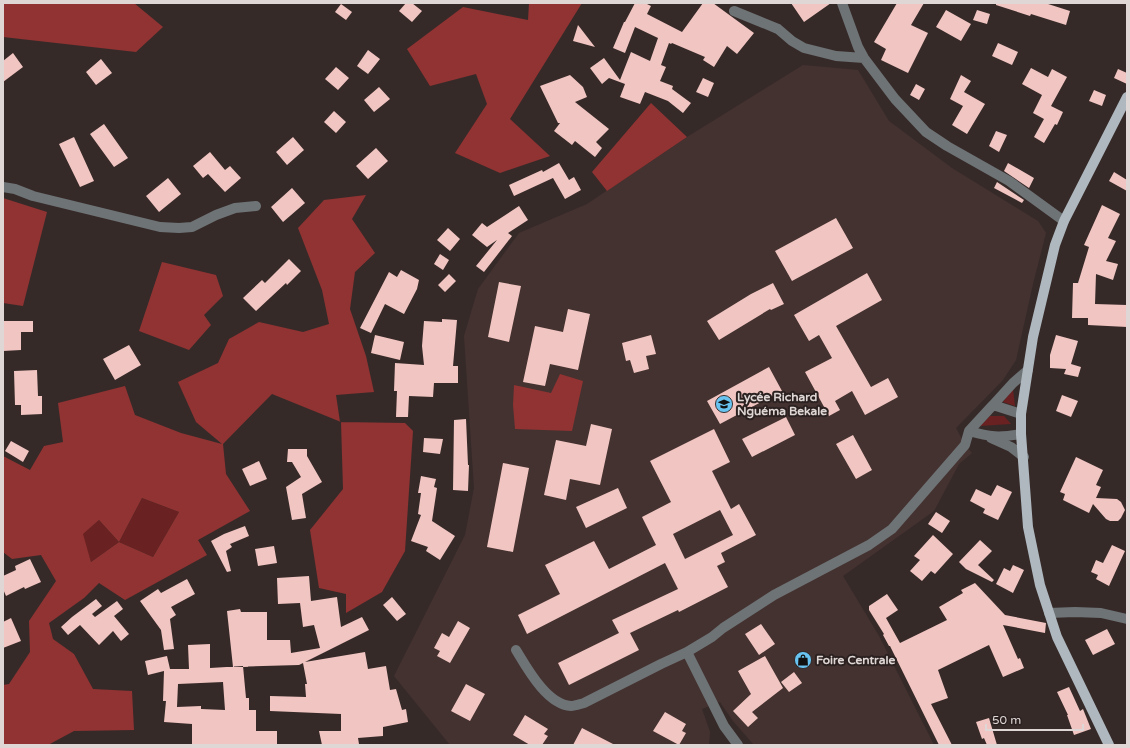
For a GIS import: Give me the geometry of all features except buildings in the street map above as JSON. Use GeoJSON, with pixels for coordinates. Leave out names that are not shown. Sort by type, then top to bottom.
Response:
{"type":"FeatureCollection","features":[{"type":"Feature","properties":{"kind":"main road"},"geometry":{"type":"LineString","coordinates":[[1109,745],[1060,644],[1040,585],[1028,527],[1024,457],[1021,434],[1022,414],[1033,337],[1055,245],[1064,221],[1127,98]]}},
{"type":"Feature","properties":{"kind":"street"},"geometry":{"type":"LineString","coordinates":[[842,3],[855,40],[864,58],[895,99],[926,132],[947,146],[1009,181],[1064,221]]}},
{"type":"Feature","properties":{"kind":"street"},"geometry":{"type":"LineString","coordinates":[[734,11],[778,29],[792,41],[804,48],[836,56],[864,58]]}},
{"type":"Feature","properties":{"kind":"street"},"geometry":{"type":"LineString","coordinates":[[3,187],[160,227],[192,227],[216,215],[235,208],[256,206]]}},
{"type":"Feature","properties":{"kind":"street"},"geometry":{"type":"LineString","coordinates":[[516,650],[538,686],[559,702],[571,706],[584,703],[687,652],[774,595],[870,544],[892,529],[965,445],[969,430],[1013,383],[1028,370]]}},
{"type":"Feature","properties":{"kind":"street"},"geometry":{"type":"LineString","coordinates":[[994,405],[1022,414]]}},
{"type":"Feature","properties":{"kind":"street"},"geometry":{"type":"LineString","coordinates":[[969,430],[990,437],[1011,447],[1024,457]]}},
{"type":"Feature","properties":{"kind":"street"},"geometry":{"type":"LineString","coordinates":[[990,437],[1021,434]]}},
{"type":"Feature","properties":{"kind":"street"},"geometry":{"type":"LineString","coordinates":[[1049,613],[1101,613],[1127,619]]}},
{"type":"Feature","properties":{"kind":"street"},"geometry":{"type":"LineString","coordinates":[[687,652],[727,732],[738,745]]}},
{"type":"Feature","properties":{"kind":"street"},"geometry":{"type":"LineString","coordinates":[[727,732],[727,745]]}},
{"type":"Feature","properties":{"kind":"shaded area"},"geometry":{"type":"Polygon","coordinates":[[[3,3],[134,3],[163,27],[136,52],[3,37],[3,3]]]}},
{"type":"Feature","properties":{"kind":"shaded area"},"geometry":{"type":"Polygon","coordinates":[[[529,3],[582,3],[510,119],[550,156],[500,173],[455,153],[487,104],[476,74],[430,86],[407,49],[463,7],[528,20],[529,3]]]}},
{"type":"Feature","properties":{"kind":"shaded area","name":"Lycée Richard Nguéma Bekale"},"geometry":{"type":"Polygon","coordinates":[[[803,65],[858,70],[889,121],[952,168],[1038,221],[1046,233],[1016,360],[1003,380],[956,428],[965,445],[972,453],[959,464],[934,511],[843,576],[879,636],[934,745],[754,745],[733,721],[720,702],[702,709],[710,732],[709,745],[450,745],[394,676],[465,535],[474,488],[464,336],[478,289],[519,233],[587,204],[687,137],[803,65]]]}},
{"type":"Feature","properties":{"kind":"shaded area"},"geometry":{"type":"Polygon","coordinates":[[[651,103],[687,137],[607,191],[592,172],[651,103]]]}},
{"type":"Feature","properties":{"kind":"shaded area"},"geometry":{"type":"Polygon","coordinates":[[[366,195],[352,219],[375,253],[355,272],[350,309],[366,356],[374,392],[336,395],[340,422],[272,394],[223,444],[226,474],[250,511],[198,540],[207,555],[125,600],[99,583],[84,598],[49,623],[53,639],[74,654],[93,689],[132,691],[134,730],[74,731],[48,745],[3,745],[3,685],[9,684],[30,652],[29,621],[56,581],[41,555],[12,559],[3,552],[3,456],[30,470],[44,446],[63,442],[58,403],[125,386],[135,415],[181,433],[222,444],[196,422],[178,382],[218,363],[229,339],[259,322],[303,332],[329,324],[322,290],[298,228],[324,200],[366,195]],[[142,498],[119,542],[153,557],[179,512],[142,498]],[[99,520],[83,534],[91,562],[119,542],[99,520]]]}},
{"type":"Feature","properties":{"kind":"shaded area"},"geometry":{"type":"Polygon","coordinates":[[[3,198],[47,212],[23,306],[3,303],[3,198]]]}},
{"type":"Feature","properties":{"kind":"shaded area"},"geometry":{"type":"Polygon","coordinates":[[[162,262],[216,275],[223,296],[204,315],[211,325],[189,350],[139,331],[162,262]]]}},
{"type":"Feature","properties":{"kind":"shaded area"},"geometry":{"type":"Polygon","coordinates":[[[560,374],[583,381],[572,431],[515,429],[513,405],[514,385],[551,393],[560,374]]]}},
{"type":"Feature","properties":{"kind":"shaded area"},"geometry":{"type":"Polygon","coordinates":[[[1013,389],[1015,406],[1003,402],[1013,389]]]}},
{"type":"Feature","properties":{"kind":"shaded area"},"geometry":{"type":"Polygon","coordinates":[[[990,416],[1004,416],[1011,424],[980,426],[990,416]]]}},
{"type":"Feature","properties":{"kind":"shaded area"},"geometry":{"type":"Polygon","coordinates":[[[341,422],[405,423],[413,431],[405,551],[382,592],[346,613],[346,594],[319,588],[310,530],[343,489],[341,422]]]}},
{"type":"Feature","properties":{"kind":"shaded area"},"geometry":{"type":"Polygon","coordinates":[[[142,498],[179,512],[153,557],[119,542],[142,498]]]}},
{"type":"Feature","properties":{"kind":"shaded area"},"geometry":{"type":"Polygon","coordinates":[[[99,520],[119,542],[91,562],[82,534],[99,520]]]}},
{"type":"Feature","properties":{"kind":"place","name":"Lycée Richard Nguéma Bekale"},"geometry":{"type":"Point","coordinates":[724,404]}},
{"type":"Feature","properties":{"kind":"place","name":"Foire Centrale"},"geometry":{"type":"Point","coordinates":[803,660]}}]}
